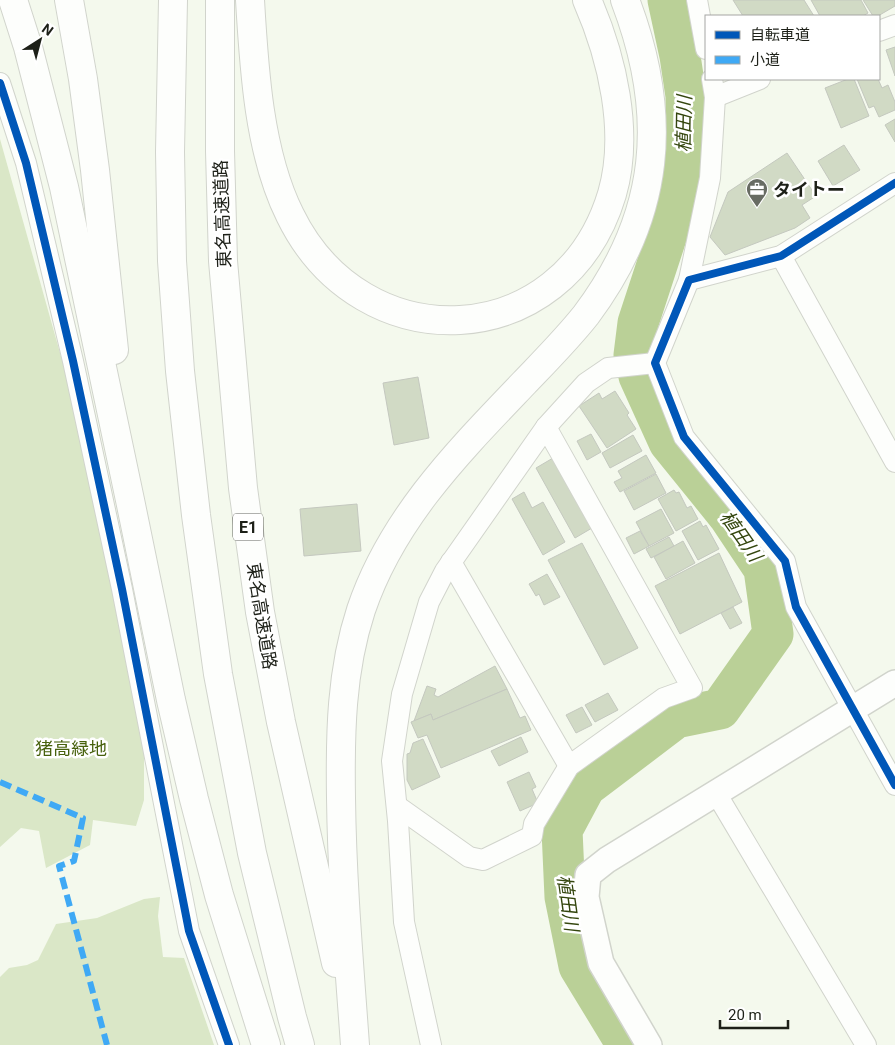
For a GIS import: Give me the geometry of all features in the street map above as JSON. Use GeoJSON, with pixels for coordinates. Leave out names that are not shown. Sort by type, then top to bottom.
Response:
{"type":"FeatureCollection","features":[{"type":"Feature","properties":{"kind":"highway"},"geometry":{"type":"LineString","coordinates":[[13,0],[28,47],[64,188],[171,700],[194,798],[219,895],[266,1045]]}},
{"type":"Feature","properties":{"kind":"highway"},"geometry":{"type":"LineString","coordinates":[[69,0],[80,60],[95,170],[130,500]]}},
{"type":"Feature","properties":{"kind":"highway"},"geometry":{"type":"LineString","coordinates":[[173,0],[170,152],[172,261],[180,371],[196,516],[218,674],[250,844],[300,1045]]}},
{"type":"Feature","properties":{"kind":"highway","name":"東名高速道路"},"geometry":{"type":"LineString","coordinates":[[220,0],[220,152],[223,261],[242,488],[260,612],[280,722],[355,1045]]}},
{"type":"Feature","properties":{"kind":"highway"},"geometry":{"type":"LineString","coordinates":[[250,0],[254,58],[268,150],[290,215],[305,241],[324,266],[348,286],[375,303],[406,316],[464,321],[490,317],[519,306],[544,290],[569,270],[587,246],[602,220],[612,193],[618,160],[618,126],[609,61],[598,25],[587,0]]}},
{"type":"Feature","properties":{"kind":"highway"},"geometry":{"type":"LineString","coordinates":[[355,1045],[348,943],[340,733],[344,688],[351,647],[362,609],[376,573],[391,542],[414,507],[439,474],[557,349],[586,314],[610,279],[627,247],[640,215],[649,182],[653,146],[652,110],[647,74],[625,0]]}},
{"type":"Feature","properties":{"kind":"street"},"geometry":{"type":"LineString","coordinates":[[697,0],[705,44]]}},
{"type":"Feature","properties":{"kind":"street"},"geometry":{"type":"LineString","coordinates":[[880,31],[895,25]]}},
{"type":"Feature","properties":{"kind":"street"},"geometry":{"type":"LineString","coordinates":[[755,80],[713,88],[710,178],[689,280],[651,364],[684,437],[785,561],[796,607],[895,785]]}},
{"type":"Feature","properties":{"kind":"street"},"geometry":{"type":"LineString","coordinates":[[0,83],[26,163],[73,361],[124,599],[189,931],[229,1045]]}},
{"type":"Feature","properties":{"kind":"street"},"geometry":{"type":"LineString","coordinates":[[689,280],[781,256],[895,183]]}},
{"type":"Feature","properties":{"kind":"street"},"geometry":{"type":"LineString","coordinates":[[781,256],[895,462]]}},
{"type":"Feature","properties":{"kind":"street"},"geometry":{"type":"LineString","coordinates":[[431,1045],[404,922],[397,806],[392,761],[402,694],[428,602],[451,562],[546,427],[586,383],[608,368],[651,364]]}},
{"type":"Feature","properties":{"kind":"street"},"geometry":{"type":"LineString","coordinates":[[397,806],[468,857],[483,860],[532,836],[534,824],[569,766],[664,698],[692,688],[546,427]]}},
{"type":"Feature","properties":{"kind":"street"},"geometry":{"type":"LineString","coordinates":[[451,562],[569,766]]}},
{"type":"Feature","properties":{"kind":"street"},"geometry":{"type":"LineString","coordinates":[[649,1045],[601,963],[586,897],[588,875],[607,860],[895,683]]}},
{"type":"Feature","properties":{"kind":"street"},"geometry":{"type":"LineString","coordinates":[[716,793],[866,1045]]}},
{"type":"Feature","properties":{"kind":"green space","name":"猪高緑地"},"geometry":{"type":"Polygon","coordinates":[[[0,139],[69,385],[144,741],[144,800],[136,826],[93,820],[90,845],[46,868],[39,831],[21,828],[0,847],[0,139]]]}},
{"type":"Feature","properties":{"kind":"green space"},"geometry":{"type":"Polygon","coordinates":[[[160,897],[158,916],[163,957],[184,958],[214,1045],[0,1045],[0,977],[9,968],[27,965],[38,960],[56,924],[97,918],[144,899],[160,897]]]}},
{"type":"Feature","properties":{"kind":"building"},"geometry":{"type":"Polygon","coordinates":[[[733,0],[804,0],[813,15],[742,15],[733,0]]]}},
{"type":"Feature","properties":{"kind":"building"},"geometry":{"type":"Polygon","coordinates":[[[811,0],[861,0],[868,13],[865,15],[819,15],[811,0]]]}},
{"type":"Feature","properties":{"kind":"building"},"geometry":{"type":"Polygon","coordinates":[[[863,0],[895,0],[895,6],[880,15],[872,15],[863,0]]]}},
{"type":"Feature","properties":{"kind":"building"},"geometry":{"type":"Polygon","coordinates":[[[895,47],[895,76],[886,50],[895,47]]]}},
{"type":"Feature","properties":{"kind":"building"},"geometry":{"type":"Polygon","coordinates":[[[845,80],[854,80],[869,116],[841,128],[825,88],[845,80]]]}},
{"type":"Feature","properties":{"kind":"building"},"geometry":{"type":"Polygon","coordinates":[[[857,80],[878,80],[882,88],[888,85],[895,102],[895,110],[879,117],[874,106],[869,108],[857,80]]]}},
{"type":"Feature","properties":{"kind":"building"},"geometry":{"type":"Polygon","coordinates":[[[895,119],[895,142],[885,125],[895,119]]]}},
{"type":"Feature","properties":{"kind":"building"},"geometry":{"type":"Polygon","coordinates":[[[844,145],[860,170],[833,186],[818,161],[844,145]]]}},
{"type":"Feature","properties":{"kind":"building"},"geometry":{"type":"Polygon","coordinates":[[[787,153],[816,196],[802,205],[810,218],[795,228],[725,255],[710,237],[728,192],[787,153]]]}},
{"type":"Feature","properties":{"kind":"building"},"geometry":{"type":"Polygon","coordinates":[[[418,377],[429,438],[394,445],[383,383],[418,377]]]}},
{"type":"Feature","properties":{"kind":"building"},"geometry":{"type":"Polygon","coordinates":[[[615,391],[629,413],[627,415],[636,429],[607,448],[579,406],[599,393],[602,399],[615,391]]]}},
{"type":"Feature","properties":{"kind":"building"},"geometry":{"type":"Polygon","coordinates":[[[591,434],[601,452],[587,460],[577,441],[591,434]]]}},
{"type":"Feature","properties":{"kind":"building"},"geometry":{"type":"Polygon","coordinates":[[[633,435],[642,451],[610,468],[602,453],[633,435]]]}},
{"type":"Feature","properties":{"kind":"building"},"geometry":{"type":"Polygon","coordinates":[[[646,455],[656,473],[620,492],[614,482],[622,478],[618,471],[646,455]]]}},
{"type":"Feature","properties":{"kind":"building"},"geometry":{"type":"Polygon","coordinates":[[[553,458],[592,528],[575,538],[536,468],[553,458]]]}},
{"type":"Feature","properties":{"kind":"building"},"geometry":{"type":"Polygon","coordinates":[[[656,474],[666,493],[634,510],[624,491],[656,474]]]}},
{"type":"Feature","properties":{"kind":"building"},"geometry":{"type":"Polygon","coordinates":[[[674,490],[676,493],[679,492],[687,508],[691,506],[698,519],[676,531],[658,499],[674,490]]]}},
{"type":"Feature","properties":{"kind":"building"},"geometry":{"type":"Polygon","coordinates":[[[524,492],[532,508],[543,502],[565,542],[543,555],[512,499],[524,492]]]}},
{"type":"Feature","properties":{"kind":"building"},"geometry":{"type":"Polygon","coordinates":[[[357,504],[361,551],[304,556],[300,509],[357,504]]]}},
{"type":"Feature","properties":{"kind":"building"},"geometry":{"type":"Polygon","coordinates":[[[661,509],[674,533],[649,546],[636,522],[661,509]]]}},
{"type":"Feature","properties":{"kind":"building"},"geometry":{"type":"Polygon","coordinates":[[[700,521],[703,527],[706,525],[719,549],[698,560],[682,531],[700,521]]]}},
{"type":"Feature","properties":{"kind":"building"},"geometry":{"type":"Polygon","coordinates":[[[640,531],[649,546],[634,554],[626,538],[640,531]]]}},
{"type":"Feature","properties":{"kind":"building"},"geometry":{"type":"Polygon","coordinates":[[[669,537],[674,546],[651,558],[646,549],[669,537]]]}},
{"type":"Feature","properties":{"kind":"building"},"geometry":{"type":"Polygon","coordinates":[[[683,541],[695,563],[666,579],[654,557],[683,541]]]}},
{"type":"Feature","properties":{"kind":"building"},"geometry":{"type":"Polygon","coordinates":[[[582,543],[638,648],[604,665],[548,560],[582,543]]]}},
{"type":"Feature","properties":{"kind":"building"},"geometry":{"type":"Polygon","coordinates":[[[719,553],[742,602],[680,634],[655,586],[719,553]]]}},
{"type":"Feature","properties":{"kind":"building"},"geometry":{"type":"Polygon","coordinates":[[[547,574],[560,597],[544,605],[539,594],[536,596],[529,584],[547,574]]]}},
{"type":"Feature","properties":{"kind":"building"},"geometry":{"type":"Polygon","coordinates":[[[733,607],[742,623],[730,629],[721,613],[733,607]]]}},
{"type":"Feature","properties":{"kind":"building"},"geometry":{"type":"Polygon","coordinates":[[[495,666],[507,689],[433,720],[431,714],[414,721],[427,686],[436,689],[434,695],[438,697],[495,666]]]}},
{"type":"Feature","properties":{"kind":"building"},"geometry":{"type":"Polygon","coordinates":[[[507,689],[520,718],[525,716],[531,730],[441,768],[427,735],[418,738],[411,722],[431,714],[433,720],[507,689]]]}},
{"type":"Feature","properties":{"kind":"building"},"geometry":{"type":"Polygon","coordinates":[[[608,693],[618,710],[595,722],[585,705],[608,693]]]}},
{"type":"Feature","properties":{"kind":"building"},"geometry":{"type":"Polygon","coordinates":[[[582,707],[592,725],[576,733],[566,715],[582,707]]]}},
{"type":"Feature","properties":{"kind":"building"},"geometry":{"type":"Polygon","coordinates":[[[521,737],[528,752],[499,766],[491,751],[521,737]]]}},
{"type":"Feature","properties":{"kind":"building"},"geometry":{"type":"Polygon","coordinates":[[[423,739],[440,777],[412,790],[407,780],[407,754],[410,753],[413,743],[423,739]]]}},
{"type":"Feature","properties":{"kind":"building"},"geometry":{"type":"Polygon","coordinates":[[[529,772],[536,787],[532,789],[538,803],[520,811],[507,782],[529,772]]]}},
{"type":"Feature","properties":{"kind":"waterway","name":"植田川"},"geometry":{"type":"LineString","coordinates":[[627,1045],[579,966],[565,897],[562,830],[585,787],[676,718],[720,709],[773,634],[764,569],[728,515],[669,442],[639,376],[634,355],[638,323],[676,207],[686,146],[686,96],[668,0]]}},
{"type":"Feature","properties":{"kind":"marked path"},"geometry":{"type":"LineString","coordinates":[[0,782],[83,818],[74,861],[59,866],[107,1045]]}},
{"type":"Feature","properties":{"kind":"cycle path"},"geometry":{"type":"LineString","coordinates":[[0,83],[26,163],[73,361],[122,589],[189,931],[229,1045]]}},
{"type":"Feature","properties":{"kind":"cycle path"},"geometry":{"type":"LineString","coordinates":[[895,183],[781,256],[689,280],[655,363],[684,437],[785,561],[796,607],[895,785]]}},
{"type":"Feature","properties":{"kind":"place","name":"タイトー"},"geometry":{"type":"Point","coordinates":[757,208]}}]}
